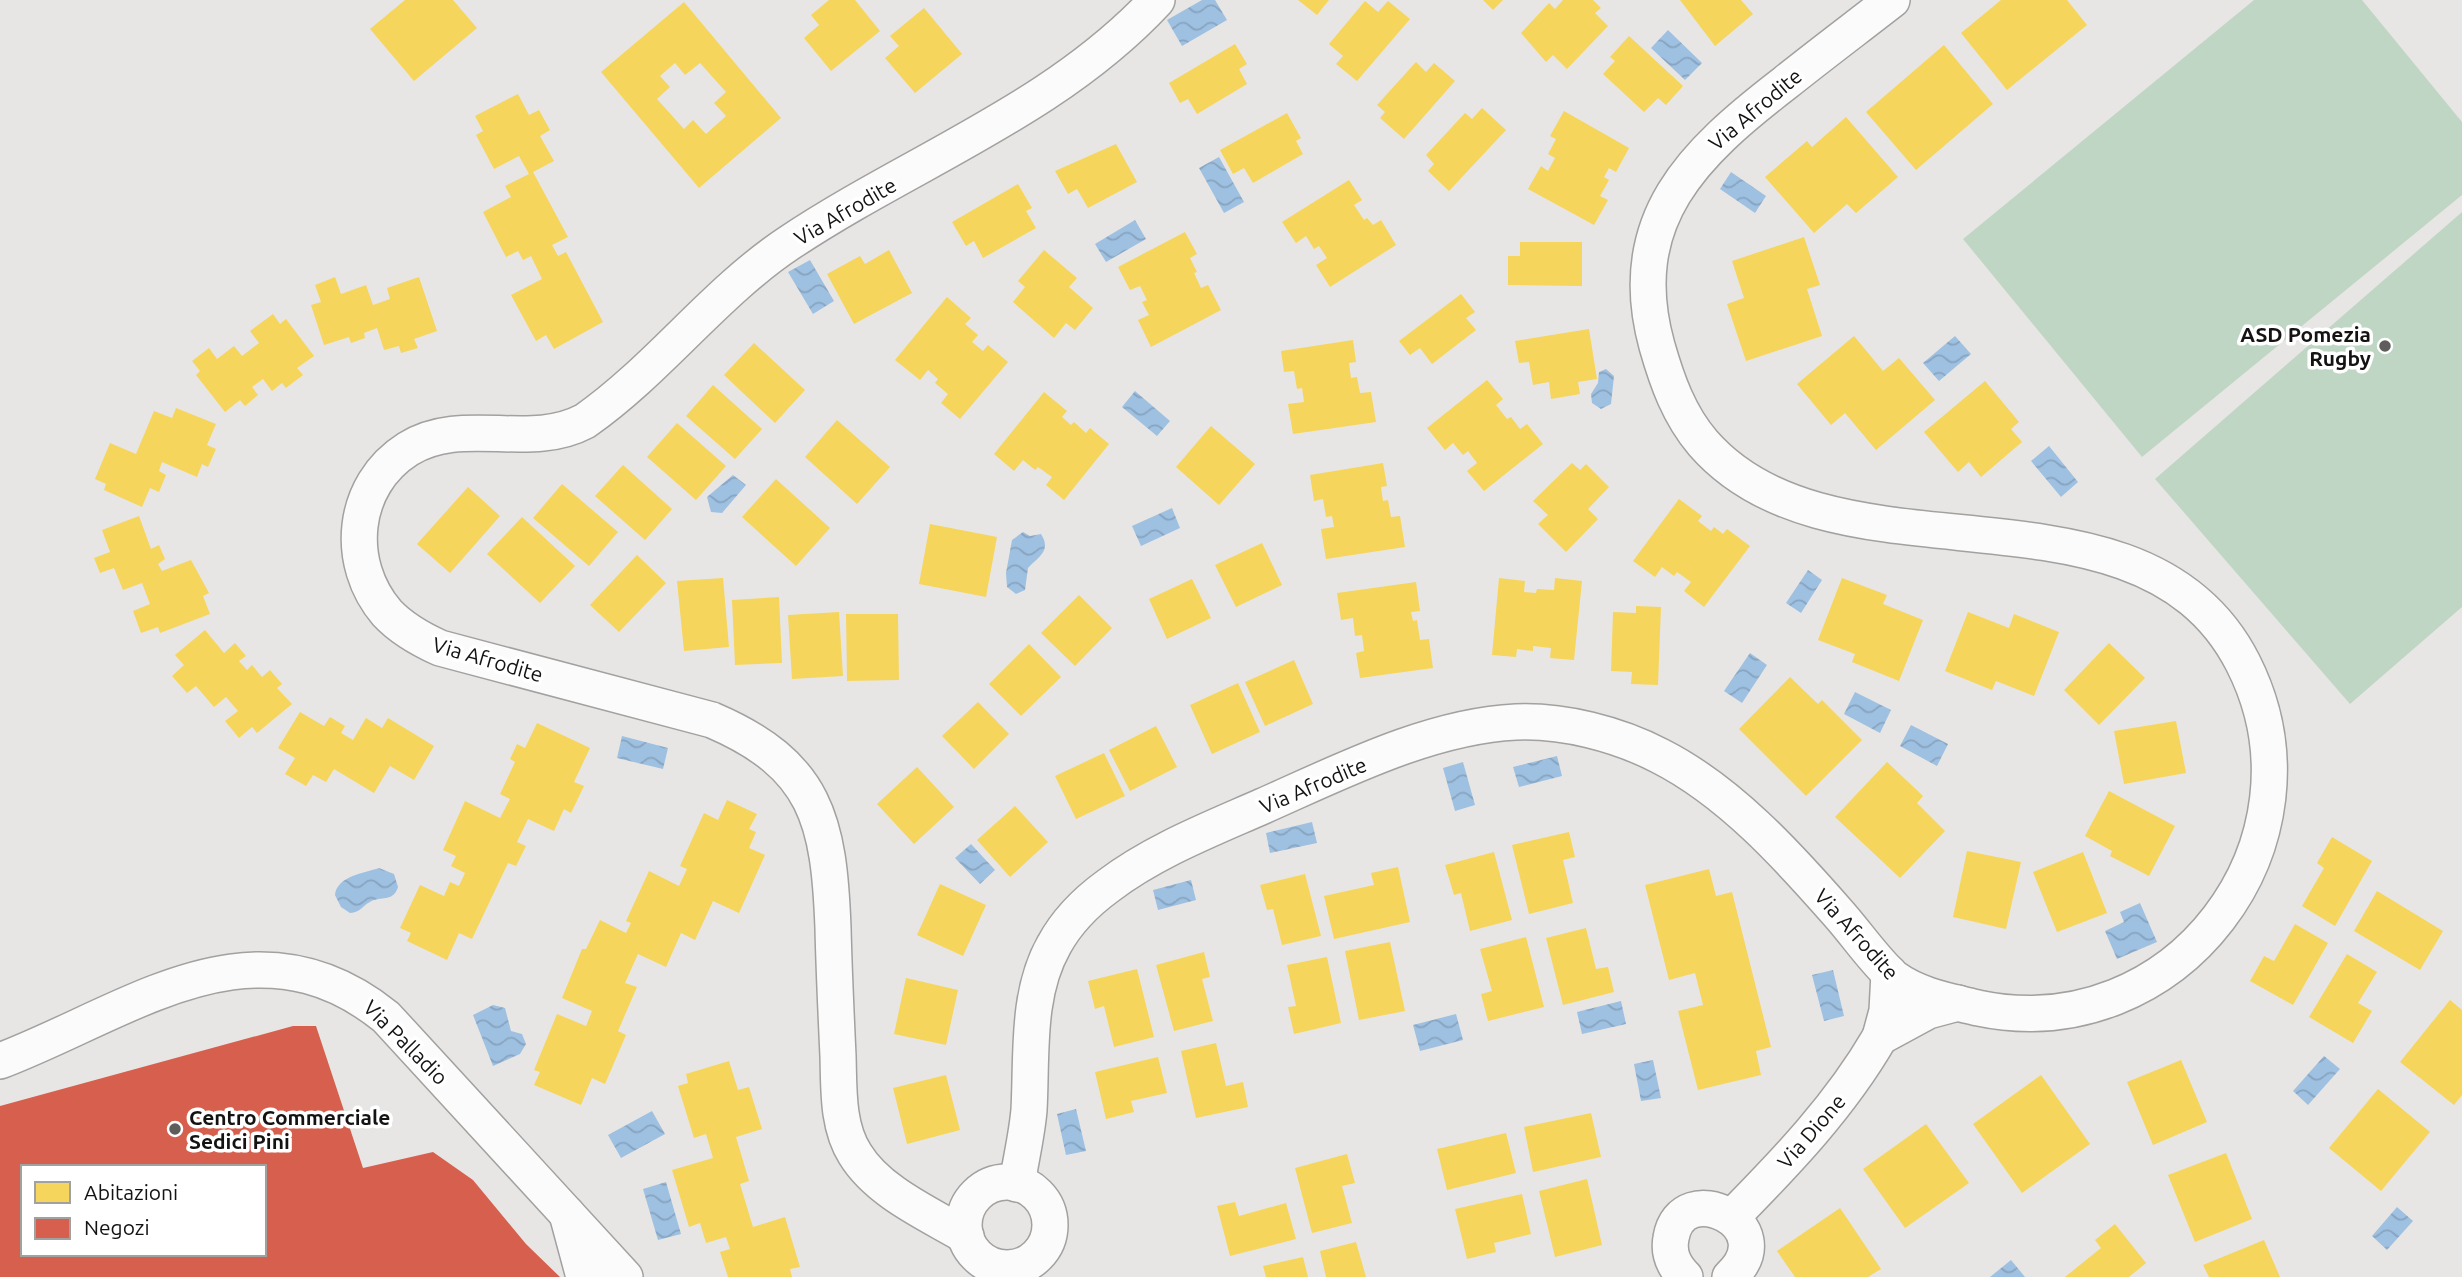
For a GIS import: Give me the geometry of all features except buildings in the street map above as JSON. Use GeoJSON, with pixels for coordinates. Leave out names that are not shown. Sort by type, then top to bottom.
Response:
{"type":"FeatureCollection","features":[{"type":"Feature","properties":{"kind":"street","name":"Via Afrodite"},"geometry":{"type":"LineString","coordinates":[[965,1236],[882,1183],[859,1160],[845,1133],[839,1083],[830,865],[813,805],[787,766],[749,738],[712,720],[440,648],[423,640],[389,614],[370,587],[360,559],[359,519],[370,492],[385,470],[400,455],[427,439],[457,434],[535,436],[563,431],[585,421],[768,258],[1062,83],[1119,38],[1157,0]]}},
{"type":"Feature","properties":{"kind":"street","name":"Via Afrodite"},"geometry":{"type":"LineString","coordinates":[[1017,1184],[1028,1115],[1029,1063],[1040,981],[1052,948],[1073,917],[1129,871],[1228,821],[1415,743],[1449,732],[1494,724],[1537,723],[1615,737],[1659,755],[1700,781],[1760,833],[1822,896],[1889,973],[1915,991],[1958,1003],[2020,1013],[2084,1006],[2132,991],[2179,961],[2220,918],[2251,863],[2267,807],[2269,764],[2258,703],[2243,663],[2209,616],[2177,590],[2138,568],[2093,552],[2048,543],[1868,520],[1788,499],[1739,473],[1716,456],[1680,410],[1653,328],[1648,278],[1656,235],[1674,190],[1694,161],[1727,128],[1892,0]]}},
{"type":"Feature","properties":{"kind":"street","name":"Via Palladio"},"geometry":{"type":"LineString","coordinates":[[0,1061],[152,993],[192,979],[248,969],[305,974],[356,994],[386,1017],[625,1277]]}},
{"type":"Feature","properties":{"kind":"street","name":"Via Dione"},"geometry":{"type":"LineString","coordinates":[[1732,1217],[1827,1116],[1853,1081],[1880,1037],[1887,1011],[1889,973]]}},
{"type":"Feature","properties":{"kind":"street","name":"Via Dione"},"geometry":{"type":"LineString","coordinates":[[1880,1037],[1921,1014],[1958,1003]]}},
{"type":"Feature","properties":{"kind":"street"},"geometry":{"type":"LineString","coordinates":[[1017,1184],[1034,1191],[1042,1200],[1048,1212],[1050,1226],[1042,1251],[1019,1267],[999,1272],[978,1257],[965,1236],[967,1209],[974,1197],[990,1185],[1017,1184]]}},
{"type":"Feature","properties":{"kind":"street"},"geometry":{"type":"LineString","coordinates":[[1685,1277],[1676,1268],[1670,1245],[1678,1222],[1698,1209],[1710,1208],[1732,1217],[1740,1226],[1746,1248],[1744,1260],[1730,1277]]}},
{"type":"Feature","properties":{"kind":"street"},"geometry":{"type":"LineString","coordinates":[[567,1214],[584,1277]]}},
{"type":"Feature","properties":{"kind":"green space"},"geometry":{"type":"Polygon","coordinates":[[[2254,0],[2362,0],[2462,122],[2462,195],[2142,457],[1963,239],[2254,0]]]}},
{"type":"Feature","properties":{"kind":"green space","name":"ASD Pomezia Rugby"},"geometry":{"type":"Polygon","coordinates":[[[2462,212],[2462,607],[2350,704],[2155,479],[2462,212]]]}},
{"type":"Feature","properties":{"kind":"water"},"geometry":{"type":"Polygon","coordinates":[[[1202,0],[1215,0],[1227,20],[1182,46],[1167,20],[1202,0]]]}},
{"type":"Feature","properties":{"kind":"water"},"geometry":{"type":"Polygon","coordinates":[[[1668,30],[1702,63],[1685,80],[1651,48],[1668,30]]]}},
{"type":"Feature","properties":{"kind":"water"},"geometry":{"type":"Polygon","coordinates":[[[1219,157],[1244,202],[1224,213],[1199,168],[1219,157]]]}},
{"type":"Feature","properties":{"kind":"water"},"geometry":{"type":"Polygon","coordinates":[[[1731,172],[1766,196],[1755,213],[1720,189],[1731,172]]]}},
{"type":"Feature","properties":{"kind":"water"},"geometry":{"type":"Polygon","coordinates":[[[1135,220],[1146,239],[1106,262],[1095,244],[1135,220]]]}},
{"type":"Feature","properties":{"kind":"water"},"geometry":{"type":"Polygon","coordinates":[[[810,260],[834,301],[813,314],[788,272],[810,260]]]}},
{"type":"Feature","properties":{"kind":"water"},"geometry":{"type":"Polygon","coordinates":[[[1955,336],[1971,354],[1939,381],[1923,363],[1955,336]]]}},
{"type":"Feature","properties":{"kind":"water"},"geometry":{"type":"Polygon","coordinates":[[[1606,369],[1614,376],[1611,404],[1601,409],[1592,403],[1591,394],[1598,383],[1599,372],[1606,369]]]}},
{"type":"Feature","properties":{"kind":"water"},"geometry":{"type":"Polygon","coordinates":[[[1135,391],[1170,421],[1157,436],[1122,407],[1135,391]]]}},
{"type":"Feature","properties":{"kind":"water"},"geometry":{"type":"Polygon","coordinates":[[[2049,446],[2078,482],[2061,497],[2031,461],[2049,446]]]}},
{"type":"Feature","properties":{"kind":"water"},"geometry":{"type":"Polygon","coordinates":[[[733,475],[746,485],[722,513],[711,512],[707,497],[733,475]]]}},
{"type":"Feature","properties":{"kind":"water"},"geometry":{"type":"Polygon","coordinates":[[[1172,508],[1180,528],[1141,546],[1132,526],[1172,508]]]}},
{"type":"Feature","properties":{"kind":"water"},"geometry":{"type":"Polygon","coordinates":[[[1023,532],[1030,536],[1041,534],[1045,545],[1042,553],[1028,568],[1025,590],[1016,594],[1007,587],[1006,573],[1012,540],[1023,532]]]}},
{"type":"Feature","properties":{"kind":"water"},"geometry":{"type":"Polygon","coordinates":[[[1808,570],[1822,580],[1801,613],[1786,603],[1808,570]]]}},
{"type":"Feature","properties":{"kind":"water"},"geometry":{"type":"Polygon","coordinates":[[[1750,653],[1767,665],[1742,703],[1724,691],[1750,653]]]}},
{"type":"Feature","properties":{"kind":"water"},"geometry":{"type":"Polygon","coordinates":[[[1855,692],[1891,710],[1880,733],[1844,714],[1855,692]]]}},
{"type":"Feature","properties":{"kind":"water"},"geometry":{"type":"Polygon","coordinates":[[[1911,725],[1948,744],[1937,766],[1900,746],[1911,725]]]}},
{"type":"Feature","properties":{"kind":"water"},"geometry":{"type":"Polygon","coordinates":[[[622,736],[668,748],[663,769],[617,758],[622,736]]]}},
{"type":"Feature","properties":{"kind":"water"},"geometry":{"type":"Polygon","coordinates":[[[1557,756],[1562,776],[1519,787],[1513,767],[1557,756]]]}},
{"type":"Feature","properties":{"kind":"water"},"geometry":{"type":"Polygon","coordinates":[[[1463,762],[1475,805],[1455,811],[1443,768],[1463,762]]]}},
{"type":"Feature","properties":{"kind":"water"},"geometry":{"type":"Polygon","coordinates":[[[1312,822],[1317,843],[1270,853],[1266,833],[1312,822]]]}},
{"type":"Feature","properties":{"kind":"water"},"geometry":{"type":"Polygon","coordinates":[[[971,844],[995,870],[980,884],[955,858],[971,844]]]}},
{"type":"Feature","properties":{"kind":"water"},"geometry":{"type":"Polygon","coordinates":[[[379,868],[394,874],[398,887],[396,892],[386,898],[374,900],[354,912],[350,913],[341,907],[335,895],[341,883],[352,876],[379,868]]]}},
{"type":"Feature","properties":{"kind":"water"},"geometry":{"type":"Polygon","coordinates":[[[1191,880],[1196,900],[1158,910],[1153,890],[1191,880]]]}},
{"type":"Feature","properties":{"kind":"water"},"geometry":{"type":"Polygon","coordinates":[[[2140,903],[2157,942],[2117,959],[2105,931],[2124,922],[2120,912],[2140,903]]]}},
{"type":"Feature","properties":{"kind":"water"},"geometry":{"type":"Polygon","coordinates":[[[1833,970],[1844,1016],[1824,1021],[1812,975],[1833,970]]]}},
{"type":"Feature","properties":{"kind":"water"},"geometry":{"type":"Polygon","coordinates":[[[1621,1001],[1626,1024],[1582,1034],[1577,1012],[1621,1001]]]}},
{"type":"Feature","properties":{"kind":"water"},"geometry":{"type":"Polygon","coordinates":[[[493,1005],[505,1008],[511,1031],[522,1034],[526,1044],[520,1054],[493,1066],[473,1015],[493,1005]]]}},
{"type":"Feature","properties":{"kind":"water"},"geometry":{"type":"Polygon","coordinates":[[[1456,1014],[1463,1040],[1420,1051],[1413,1025],[1456,1014]]]}},
{"type":"Feature","properties":{"kind":"water"},"geometry":{"type":"Polygon","coordinates":[[[2324,1056],[2340,1069],[2308,1105],[2293,1091],[2324,1056]]]}},
{"type":"Feature","properties":{"kind":"water"},"geometry":{"type":"Polygon","coordinates":[[[1653,1060],[1661,1098],[1641,1101],[1634,1064],[1653,1060]]]}},
{"type":"Feature","properties":{"kind":"water"},"geometry":{"type":"Polygon","coordinates":[[[1076,1109],[1086,1151],[1066,1155],[1057,1114],[1076,1109]]]}},
{"type":"Feature","properties":{"kind":"water"},"geometry":{"type":"Polygon","coordinates":[[[652,1111],[665,1134],[621,1158],[608,1135],[652,1111]]]}},
{"type":"Feature","properties":{"kind":"water"},"geometry":{"type":"Polygon","coordinates":[[[666,1182],[681,1234],[658,1240],[643,1189],[666,1182]]]}},
{"type":"Feature","properties":{"kind":"water"},"geometry":{"type":"Polygon","coordinates":[[[2397,1207],[2413,1221],[2387,1250],[2372,1236],[2397,1207]]]}},
{"type":"Feature","properties":{"kind":"water"},"geometry":{"type":"Polygon","coordinates":[[[2011,1260],[2025,1277],[1990,1277],[2011,1260]]]}},
{"type":"Feature","properties":{"kind":"place","name":"ASD Pomezia Rugby"},"geometry":{"type":"Point","coordinates":[2385,346]}},
{"type":"Feature","properties":{"kind":"place","name":"Centro Commerciale Sedici Pini"},"geometry":{"type":"Point","coordinates":[175,1129]}}]}
